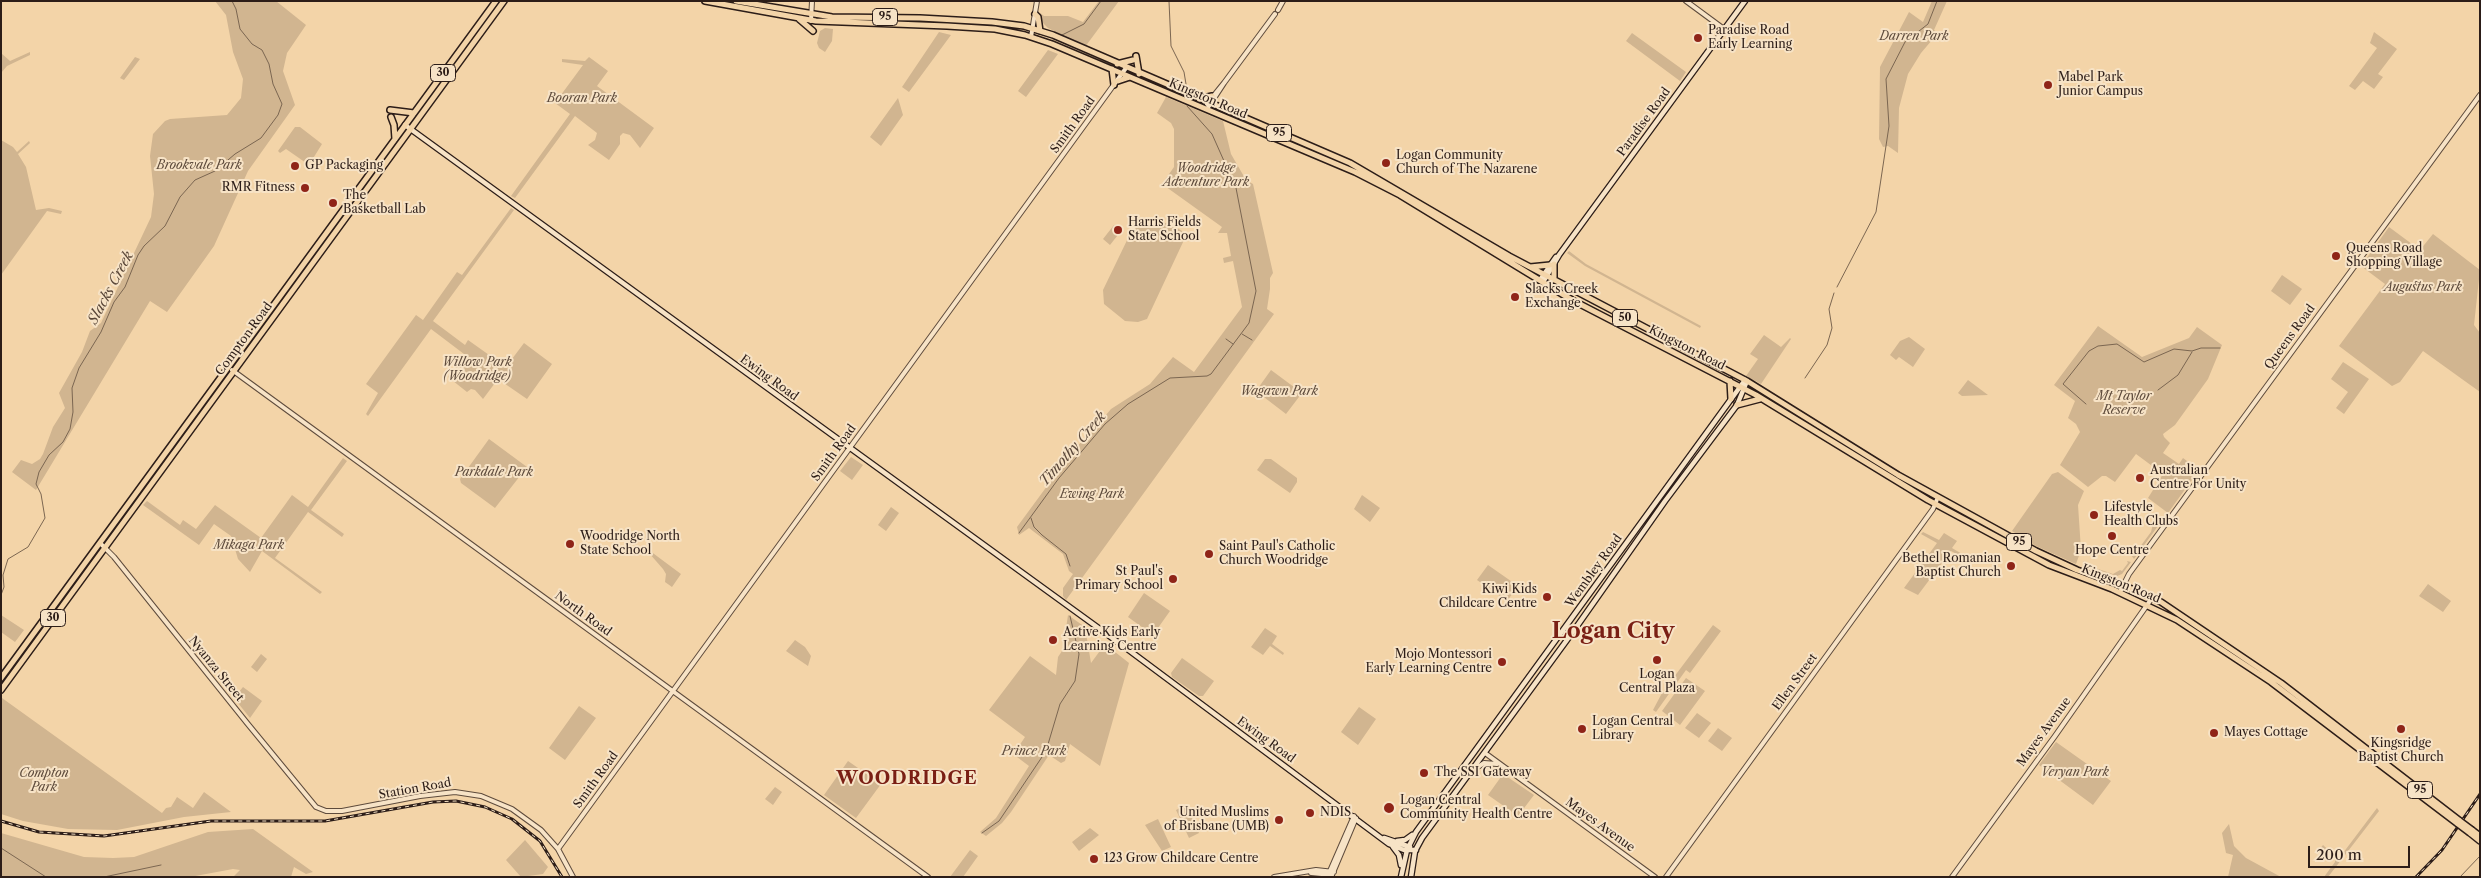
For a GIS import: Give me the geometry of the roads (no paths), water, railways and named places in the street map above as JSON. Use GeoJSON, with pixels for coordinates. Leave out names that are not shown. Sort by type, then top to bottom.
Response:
{"type":"FeatureCollection","features":[{"type":"Feature","properties":{"kind":"main road","name":"Compton Road"},"geometry":{"type":"LineString","coordinates":[[1,678],[496,1]]}},
{"type":"Feature","properties":{"kind":"main road","name":"Compton Road"},"geometry":{"type":"LineString","coordinates":[[1,690],[504,1]]}},
{"type":"Feature","properties":{"kind":"main road","name":"Kingston Road"},"geometry":{"type":"LineString","coordinates":[[706,1],[799,19],[992,22],[1033,28],[1198,99],[1207,106],[1216,107],[1366,171],[1530,267],[1746,381],[1869,458],[1938,498],[2058,562],[2123,585],[2152,598],[2271,675],[2459,822]]}},
{"type":"Feature","properties":{"kind":"main road","name":"Kingston Road"},"geometry":{"type":"LineString","coordinates":[[736,1],[825,22],[988,28],[1031,37],[1207,106],[1383,186],[1572,300],[1730,381],[1936,504],[2048,565],[2120,592],[2182,623],[2260,674],[2480,836]]}},
{"type":"Feature","properties":{"kind":"main road","name":"Paradise Road"},"geometry":{"type":"LineString","coordinates":[[1541,281],[1744,1]]}},
{"type":"Feature","properties":{"kind":"main road"},"geometry":{"type":"LineString","coordinates":[[1035,14],[1040,31]]}},
{"type":"Feature","properties":{"kind":"main road"},"geometry":{"type":"LineString","coordinates":[[799,19],[813,32],[825,22]]}},
{"type":"Feature","properties":{"kind":"main road"},"geometry":{"type":"LineString","coordinates":[[1116,64],[1134,58],[1139,74]]}},
{"type":"Feature","properties":{"kind":"main road"},"geometry":{"type":"LineString","coordinates":[[1112,69],[1116,83],[1131,77]]}},
{"type":"Feature","properties":{"kind":"main road"},"geometry":{"type":"LineString","coordinates":[[1198,99],[1214,96],[1216,107]]}},
{"type":"Feature","properties":{"kind":"main road"},"geometry":{"type":"LineString","coordinates":[[390,110],[414,113]]}},
{"type":"Feature","properties":{"kind":"main road"},"geometry":{"type":"LineString","coordinates":[[391,117],[394,125],[395,139]]}},
{"type":"Feature","properties":{"kind":"main road","name":"Ewing Road"},"geometry":{"type":"LineString","coordinates":[[405,125],[1390,843],[1416,850]]}},
{"type":"Feature","properties":{"kind":"main road"},"geometry":{"type":"LineString","coordinates":[[1530,267],[1552,264],[1554,280]]}},
{"type":"Feature","properties":{"kind":"main road"},"geometry":{"type":"LineString","coordinates":[[1730,381],[1731,399]]}},
{"type":"Feature","properties":{"kind":"main road","name":"Wembley Road"},"geometry":{"type":"LineString","coordinates":[[1411,877],[1416,850],[1665,501],[1737,405],[1746,381]]}},
{"type":"Feature","properties":{"kind":"main road","name":"Wembley Road"},"geometry":{"type":"LineString","coordinates":[[1401,877],[1407,848],[1416,832],[1479,748],[1731,399],[1742,388]]}},
{"type":"Feature","properties":{"kind":"main road"},"geometry":{"type":"LineString","coordinates":[[1737,405],[1760,399]]}},
{"type":"Feature","properties":{"kind":"main road"},"geometry":{"type":"LineString","coordinates":[[2301,698],[2309,706],[2308,710]]}},
{"type":"Feature","properties":{"kind":"main road"},"geometry":{"type":"LineString","coordinates":[[1479,748],[1485,753]]}},
{"type":"Feature","properties":{"kind":"main road","name":"Kingston Road"},"geometry":{"type":"LineString","coordinates":[[2471,831],[2480,841]]}},
{"type":"Feature","properties":{"kind":"main road"},"geometry":{"type":"LineString","coordinates":[[1402,871],[1399,854],[1390,843],[1406,840],[1416,832]]}},
{"type":"Feature","properties":{"kind":"street"},"geometry":{"type":"LineString","coordinates":[[811,18],[812,1]]}},
{"type":"Feature","properties":{"kind":"street"},"geometry":{"type":"LineString","coordinates":[[1031,37],[1037,1]]}},
{"type":"Feature","properties":{"kind":"street"},"geometry":{"type":"LineString","coordinates":[[1207,106],[1277,12],[1283,1]]}},
{"type":"Feature","properties":{"kind":"street"},"geometry":{"type":"LineString","coordinates":[[1686,1],[1724,29]]}},
{"type":"Feature","properties":{"kind":"street","name":"Smith Road"},"geometry":{"type":"LineString","coordinates":[[558,848],[1126,68]]}},
{"type":"Feature","properties":{"kind":"street","name":"Queens Road"},"geometry":{"type":"LineString","coordinates":[[2120,592],[2129,574],[2480,95]]}},
{"type":"Feature","properties":{"kind":"street","name":"North Road"},"geometry":{"type":"LineString","coordinates":[[228,367],[928,877]]}},
{"type":"Feature","properties":{"kind":"street","name":"Ellen Street"},"geometry":{"type":"LineString","coordinates":[[1666,877],[1936,504],[1938,498]]}},
{"type":"Feature","properties":{"kind":"street","name":"Nyanza Street"},"geometry":{"type":"LineString","coordinates":[[100,543],[316,807]]}},
{"type":"Feature","properties":{"kind":"street","name":"Mayes Avenue"},"geometry":{"type":"LineString","coordinates":[[1952,877],[2152,598]]}},
{"type":"Feature","properties":{"kind":"street","name":"Mayes Avenue"},"geometry":{"type":"LineString","coordinates":[[1485,753],[1655,877]]}},
{"type":"Feature","properties":{"kind":"street"},"geometry":{"type":"LineString","coordinates":[[1472,770],[1486,763],[1501,765]]}},
{"type":"Feature","properties":{"kind":"street","name":"Station Road"},"geometry":{"type":"LineString","coordinates":[[316,807],[326,811],[342,811],[426,794],[464,792],[496,801],[522,815],[541,830],[558,848],[573,877]]}},
{"type":"Feature","properties":{"kind":"street"},"geometry":{"type":"LineString","coordinates":[[1274,877],[1310,872],[1332,872],[1342,844],[1355,817]]}},
{"type":"Feature","properties":{"kind":"waterway","name":"Slacks Creek"},"geometry":{"type":"LineString","coordinates":[[1,595],[4,587],[3,575],[8,559],[28,547],[45,518],[41,494],[36,484],[39,472],[49,455],[63,442],[70,429],[73,412],[72,388],[79,368],[101,332],[114,302],[125,287],[138,255],[144,246],[165,226],[180,197],[195,180],[215,171],[235,154],[261,138],[278,115],[282,104],[273,84],[269,64],[262,50],[252,44],[240,29],[236,9],[232,1]]}},
{"type":"Feature","properties":{"kind":"waterway"},"geometry":{"type":"LineString","coordinates":[[1062,35],[1084,24],[1101,1]]}},
{"type":"Feature","properties":{"kind":"waterway","name":"Timothy Creek"},"geometry":{"type":"LineString","coordinates":[[1169,1],[1171,46],[1184,72],[1186,84]]}},
{"type":"Feature","properties":{"kind":"waterway"},"geometry":{"type":"LineString","coordinates":[[1837,287],[1876,212],[1889,126],[1886,79],[1905,42],[1928,24],[1937,1]]}},
{"type":"Feature","properties":{"kind":"waterway","name":"Timothy Creek"},"geometry":{"type":"LineString","coordinates":[[1019,533],[1059,478],[1105,424],[1128,404],[1170,378],[1207,376],[1211,374],[1249,323],[1256,291],[1236,188],[1212,134],[1187,106]]}},
{"type":"Feature","properties":{"kind":"waterway"},"geometry":{"type":"LineString","coordinates":[[1805,378],[1827,345],[1832,328],[1829,309],[1834,293]]}},
{"type":"Feature","properties":{"kind":"waterway"},"geometry":{"type":"LineString","coordinates":[[2480,296],[2480,302]]}},
{"type":"Feature","properties":{"kind":"waterway"},"geometry":{"type":"LineString","coordinates":[[1242,334],[1252,340]]}},
{"type":"Feature","properties":{"kind":"waterway"},"geometry":{"type":"LineString","coordinates":[[1226,339],[1233,344]]}},
{"type":"Feature","properties":{"kind":"waterway"},"geometry":{"type":"LineString","coordinates":[[2086,404],[2063,384],[2089,351],[2098,346],[2117,344],[2144,362],[2174,349],[2192,351],[2201,348],[2220,348]]}},
{"type":"Feature","properties":{"kind":"waterway"},"geometry":{"type":"LineString","coordinates":[[2158,390],[2178,375],[2192,352]]}},
{"type":"Feature","properties":{"kind":"waterway"},"geometry":{"type":"LineString","coordinates":[[1031,518],[1034,527],[1066,554],[1070,566]]}},
{"type":"Feature","properties":{"kind":"waterway"},"geometry":{"type":"LineString","coordinates":[[982,833],[999,821],[1046,751],[1060,704],[1075,681],[1079,654],[1070,616]]}},
{"type":"Feature","properties":{"kind":"waterway"},"geometry":{"type":"LineString","coordinates":[[1,848],[46,877]]}},
{"type":"Feature","properties":{"kind":"waterway"},"geometry":{"type":"LineString","coordinates":[[2460,877],[2480,856]]}},
{"type":"Feature","properties":{"kind":"waterway"},"geometry":{"type":"LineString","coordinates":[[104,877],[161,865]]}},
{"type":"Feature","properties":{"kind":"railway"},"geometry":{"type":"LineString","coordinates":[[2416,877],[2442,850],[2480,794]]}},
{"type":"Feature","properties":{"kind":"railway"},"geometry":{"type":"LineString","coordinates":[[1,821],[39,832],[104,836],[211,821],[325,821],[433,802],[456,801],[485,807],[512,819],[540,841],[562,877]]}},
{"type":"Feature","properties":{"kind":"place","name":"Paradise Road Early Learning"},"geometry":{"type":"Point","coordinates":[1698,38]}},
{"type":"Feature","properties":{"kind":"place","name":"Mabel Park Junior Campus"},"geometry":{"type":"Point","coordinates":[2048,85]}},
{"type":"Feature","properties":{"kind":"place","name":"Logan Community Church of The Nazarene"},"geometry":{"type":"Point","coordinates":[1386,163]}},
{"type":"Feature","properties":{"kind":"place","name":"GP Packaging"},"geometry":{"type":"Point","coordinates":[295,166]}},
{"type":"Feature","properties":{"kind":"place","name":"RMR Fitness"},"geometry":{"type":"Point","coordinates":[305,188]}},
{"type":"Feature","properties":{"kind":"place","name":"The Basketball Lab"},"geometry":{"type":"Point","coordinates":[333,203]}},
{"type":"Feature","properties":{"kind":"place","name":"Harris Fields State School"},"geometry":{"type":"Point","coordinates":[1118,230]}},
{"type":"Feature","properties":{"kind":"place","name":"Queens Road Shopping Village"},"geometry":{"type":"Point","coordinates":[2336,256]}},
{"type":"Feature","properties":{"kind":"place","name":"Slacks Creek Exchange"},"geometry":{"type":"Point","coordinates":[1515,297]}},
{"type":"Feature","properties":{"kind":"place","name":"Australian Centre For Unity"},"geometry":{"type":"Point","coordinates":[2140,478]}},
{"type":"Feature","properties":{"kind":"place","name":"Lifestyle Health Clubs"},"geometry":{"type":"Point","coordinates":[2094,515]}},
{"type":"Feature","properties":{"kind":"place","name":"Hope Centre"},"geometry":{"type":"Point","coordinates":[2112,536]}},
{"type":"Feature","properties":{"kind":"place","name":"Woodridge North State School"},"geometry":{"type":"Point","coordinates":[570,544]}},
{"type":"Feature","properties":{"kind":"place","name":"Saint Paul's Catholic Church Woodridge"},"geometry":{"type":"Point","coordinates":[1209,554]}},
{"type":"Feature","properties":{"kind":"place","name":"Bethel Romanian Baptist Church"},"geometry":{"type":"Point","coordinates":[2011,566]}},
{"type":"Feature","properties":{"kind":"place","name":"St Paul's Primary School"},"geometry":{"type":"Point","coordinates":[1173,579]}},
{"type":"Feature","properties":{"kind":"place","name":"Kiwi Kids Childcare Centre"},"geometry":{"type":"Point","coordinates":[1547,597]}},
{"type":"Feature","properties":{"kind":"place","name":"Active Kids Early Learning Centre"},"geometry":{"type":"Point","coordinates":[1053,640]}},
{"type":"Feature","properties":{"kind":"place","name":"Logan Central Plaza"},"geometry":{"type":"Point","coordinates":[1657,660]}},
{"type":"Feature","properties":{"kind":"place","name":"Mojo Montessori Early Learning Centre"},"geometry":{"type":"Point","coordinates":[1502,662]}},
{"type":"Feature","properties":{"kind":"place","name":"Logan Central Library"},"geometry":{"type":"Point","coordinates":[1582,729]}},
{"type":"Feature","properties":{"kind":"place","name":"Kingsridge Baptist Church"},"geometry":{"type":"Point","coordinates":[2401,729]}},
{"type":"Feature","properties":{"kind":"place","name":"Mayes Cottage"},"geometry":{"type":"Point","coordinates":[2214,733]}},
{"type":"Feature","properties":{"kind":"place","name":"The SSI Gateway"},"geometry":{"type":"Point","coordinates":[1424,773]}},
{"type":"Feature","properties":{"kind":"place","name":"Logan Central Community Health Centre"},"geometry":{"type":"Point","coordinates":[1389,808]}},
{"type":"Feature","properties":{"kind":"place","name":"NDIS"},"geometry":{"type":"Point","coordinates":[1310,813]}},
{"type":"Feature","properties":{"kind":"place","name":"United Muslims of Brisbane (UMB)"},"geometry":{"type":"Point","coordinates":[1279,820]}},
{"type":"Feature","properties":{"kind":"place","name":"123 Grow Childcare Centre"},"geometry":{"type":"Point","coordinates":[1094,859]}},
{"type":"Feature","properties":{"kind":"district","name":"Logan City"},"geometry":{"type":"Point","coordinates":[1613,632]}},
{"type":"Feature","properties":{"kind":"district","name":"WOODRIDGE"},"geometry":{"type":"Point","coordinates":[907,779]}},
{"type":"Feature","properties":{"kind":"park label","name":"Darren Park"},"geometry":{"type":"Point","coordinates":[1914,37]}},
{"type":"Feature","properties":{"kind":"park label","name":"Booran Park"},"geometry":{"type":"Point","coordinates":[582,99]}},
{"type":"Feature","properties":{"kind":"park label","name":"Brookvale Park"},"geometry":{"type":"Point","coordinates":[199,166]}},
{"type":"Feature","properties":{"kind":"park label","name":"Woodridge Adventure Park"},"geometry":{"type":"Point","coordinates":[1206,176]}},
{"type":"Feature","properties":{"kind":"park label","name":"Augustus Park"},"geometry":{"type":"Point","coordinates":[2423,288]}},
{"type":"Feature","properties":{"kind":"park label","name":"Willow Park (Woodridge)"},"geometry":{"type":"Point","coordinates":[477,370]}},
{"type":"Feature","properties":{"kind":"park label","name":"Wagawn Park"},"geometry":{"type":"Point","coordinates":[1279,392]}},
{"type":"Feature","properties":{"kind":"park label","name":"Mt Taylor Reserve"},"geometry":{"type":"Point","coordinates":[2124,404]}},
{"type":"Feature","properties":{"kind":"park label","name":"Parkdale Park"},"geometry":{"type":"Point","coordinates":[494,473]}},
{"type":"Feature","properties":{"kind":"park label","name":"Ewing Park"},"geometry":{"type":"Point","coordinates":[1092,495]}},
{"type":"Feature","properties":{"kind":"park label","name":"Mikaga Park"},"geometry":{"type":"Point","coordinates":[249,546]}},
{"type":"Feature","properties":{"kind":"park label","name":"Prince Park"},"geometry":{"type":"Point","coordinates":[1034,752]}},
{"type":"Feature","properties":{"kind":"park label","name":"Veryan Park"},"geometry":{"type":"Point","coordinates":[2075,773]}},
{"type":"Feature","properties":{"kind":"park label","name":"Compton Park"},"geometry":{"type":"Point","coordinates":[44,781]}}]}
